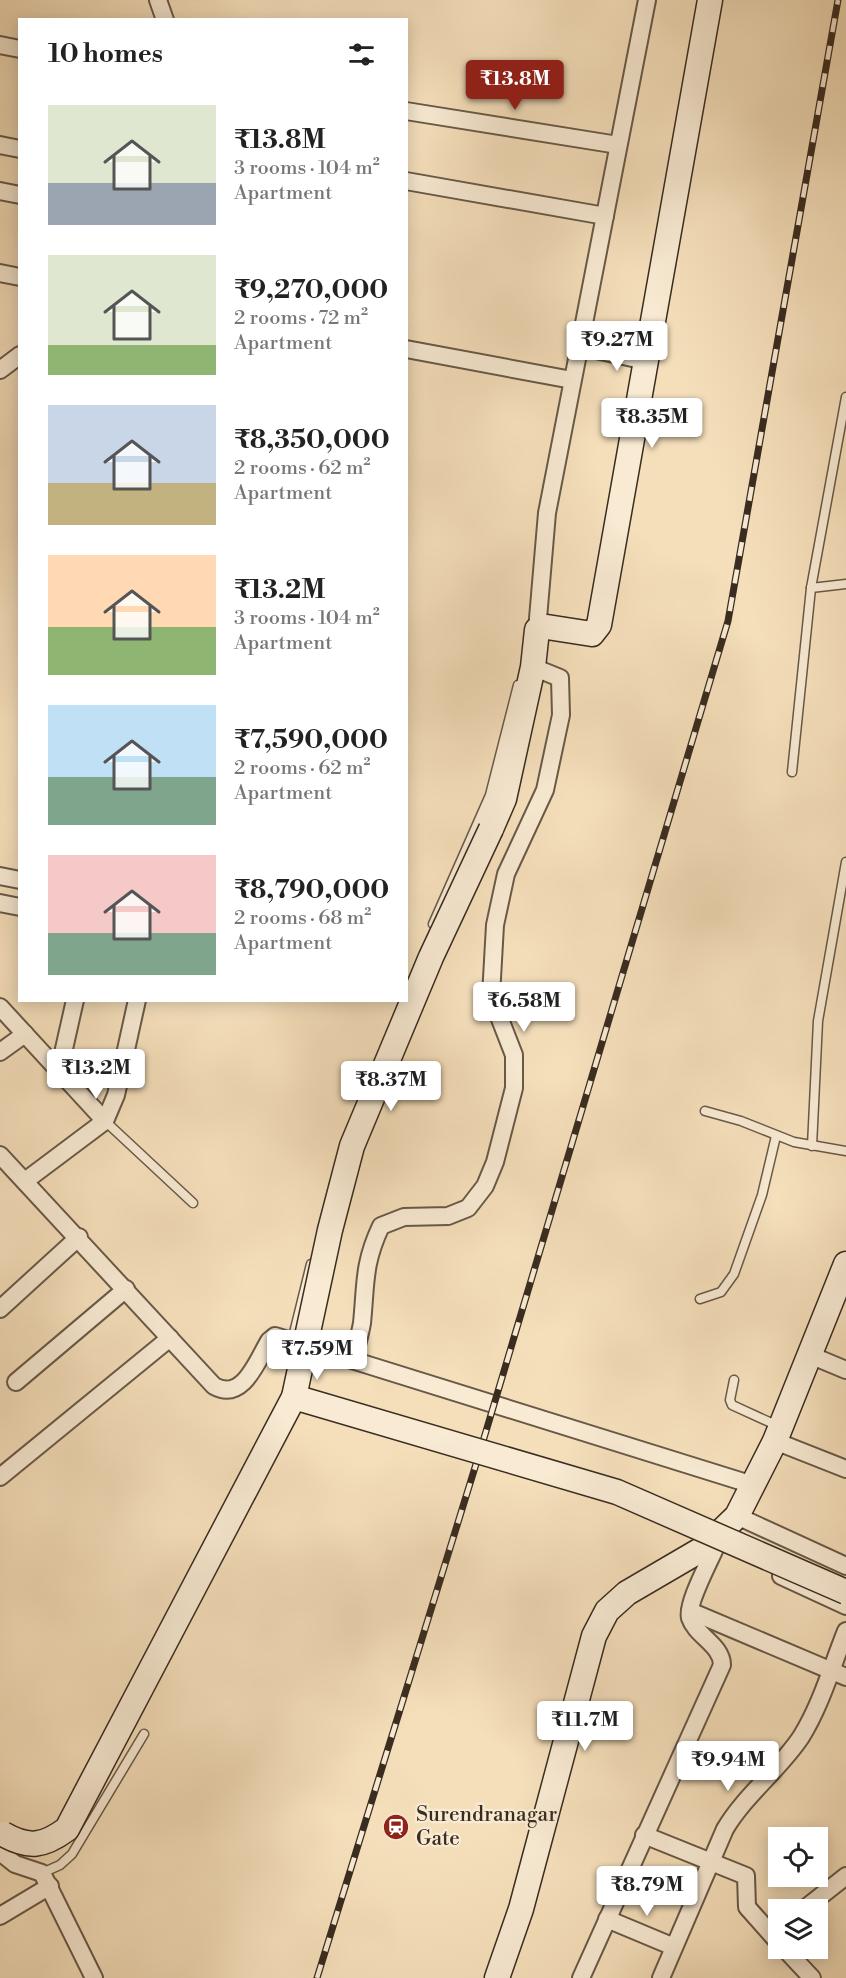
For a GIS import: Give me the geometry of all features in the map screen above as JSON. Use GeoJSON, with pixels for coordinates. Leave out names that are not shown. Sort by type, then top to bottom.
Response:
{"type":"FeatureCollection","features":[{"type":"Feature","properties":{"kind":"street"},"geometry":{"type":"LineString","coordinates":[[158,0],[164,18]]}},
{"type":"Feature","properties":{"kind":"street"},"geometry":{"type":"LineString","coordinates":[[1,1839],[34,1845],[51,1841],[67,1829],[294,1396],[330,1230],[352,1146],[431,957],[504,799],[533,668],[546,513],[647,0]]}},
{"type":"Feature","properties":{"kind":"street"},"geometry":{"type":"LineString","coordinates":[[537,630],[547,627],[592,634],[596,632],[710,0]]}},
{"type":"Feature","properties":{"kind":"street"},"geometry":{"type":"LineString","coordinates":[[0,45],[18,49]]}},
{"type":"Feature","properties":{"kind":"street"},"geometry":{"type":"LineString","coordinates":[[408,111],[618,145]]}},
{"type":"Feature","properties":{"kind":"street"},"geometry":{"type":"LineString","coordinates":[[0,145],[18,149]]}},
{"type":"Feature","properties":{"kind":"street"},"geometry":{"type":"LineString","coordinates":[[408,181],[605,216]]}},
{"type":"Feature","properties":{"kind":"street"},"geometry":{"type":"LineString","coordinates":[[0,191],[18,195]]}},
{"type":"Feature","properties":{"kind":"street"},"geometry":{"type":"LineString","coordinates":[[408,349],[572,380]]}},
{"type":"Feature","properties":{"kind":"street"},"geometry":{"type":"LineString","coordinates":[[596,350],[646,361]]}},
{"type":"Feature","properties":{"kind":"street"},"geometry":{"type":"LineString","coordinates":[[0,370],[18,356]]}},
{"type":"Feature","properties":{"kind":"street"},"geometry":{"type":"LineString","coordinates":[[353,1360],[362,1325],[364,1276],[369,1250],[381,1226],[404,1217],[448,1216],[468,1208],[485,1186],[495,1162],[514,1088],[514,1054],[491,996],[495,925],[506,874],[545,790],[561,715],[560,678],[533,668]]}},
{"type":"Feature","properties":{"kind":"street"},"geometry":{"type":"LineString","coordinates":[[0,876],[18,880]]}},
{"type":"Feature","properties":{"kind":"street"},"geometry":{"type":"LineString","coordinates":[[0,903],[18,907]]}},
{"type":"Feature","properties":{"kind":"street"},"geometry":{"type":"LineString","coordinates":[[59,1071],[75,1002]]}},
{"type":"Feature","properties":{"kind":"street"},"geometry":{"type":"LineString","coordinates":[[25,1181],[105,1121],[116,1095],[137,1002]]}},
{"type":"Feature","properties":{"kind":"street"},"geometry":{"type":"LineString","coordinates":[[0,1007],[105,1121]]}},
{"type":"Feature","properties":{"kind":"street"},"geometry":{"type":"LineString","coordinates":[[0,1052],[25,1034]]}},
{"type":"Feature","properties":{"kind":"street"},"geometry":{"type":"LineString","coordinates":[[0,1155],[79,1237],[214,1386],[231,1391],[243,1384],[275,1336],[753,1485]]}},
{"type":"Feature","properties":{"kind":"street"},"geometry":{"type":"LineString","coordinates":[[0,1310],[79,1237]]}},
{"type":"Feature","properties":{"kind":"street"},"geometry":{"type":"LineString","coordinates":[[497,1978],[521,1909],[594,1636],[607,1611],[627,1593],[712,1545],[738,1516],[778,1434],[846,1264]]}},
{"type":"Feature","properties":{"kind":"street"},"geometry":{"type":"LineString","coordinates":[[16,1382],[126,1289]]}},
{"type":"Feature","properties":{"kind":"street"},"geometry":{"type":"LineString","coordinates":[[0,1477],[170,1338]]}},
{"type":"Feature","properties":{"kind":"street"},"geometry":{"type":"LineString","coordinates":[[810,1355],[846,1370]]}},
{"type":"Feature","properties":{"kind":"street"},"geometry":{"type":"LineString","coordinates":[[294,1396],[617,1492],[846,1592]]}},
{"type":"Feature","properties":{"kind":"street"},"geometry":{"type":"LineString","coordinates":[[778,1434],[846,1469]]}},
{"type":"Feature","properties":{"kind":"street"},"geometry":{"type":"LineString","coordinates":[[738,1516],[846,1566]]}},
{"type":"Feature","properties":{"kind":"street"},"geometry":{"type":"LineString","coordinates":[[712,1545],[846,1606]]}},
{"type":"Feature","properties":{"kind":"street"},"geometry":{"type":"LineString","coordinates":[[581,1978],[722,1665],[720,1656],[693,1624],[690,1611],[712,1545]]}},
{"type":"Feature","properties":{"kind":"street"},"geometry":{"type":"LineString","coordinates":[[690,1611],[846,1677]]}},
{"type":"Feature","properties":{"kind":"street"},"geometry":{"type":"LineString","coordinates":[[660,1978],[711,1861],[738,1807],[800,1739],[846,1631]]}},
{"type":"Feature","properties":{"kind":"street"},"geometry":{"type":"LineString","coordinates":[[644,1835],[746,1876],[747,1907],[768,1927]]}},
{"type":"Feature","properties":{"kind":"street"},"geometry":{"type":"LineString","coordinates":[[1,1839],[15,1864],[46,1879],[94,1978]]}},
{"type":"Feature","properties":{"kind":"street"},"geometry":{"type":"LineString","coordinates":[[817,1899],[846,1876]]}},
{"type":"Feature","properties":{"kind":"street"},"geometry":{"type":"LineString","coordinates":[[0,1916],[46,1879]]}},
{"type":"Feature","properties":{"kind":"street"},"geometry":{"type":"LineString","coordinates":[[607,1919],[674,1947]]}},
{"type":"Feature","properties":{"kind":"street"},"geometry":{"type":"LineString","coordinates":[[794,1959],[812,1978]]}},
{"type":"Feature","properties":{"kind":"lane"},"geometry":{"type":"LineString","coordinates":[[792,772],[812,588],[846,397]]}},
{"type":"Feature","properties":{"kind":"lane"},"geometry":{"type":"LineString","coordinates":[[812,588],[846,584]]}},
{"type":"Feature","properties":{"kind":"lane"},"geometry":{"type":"LineString","coordinates":[[429,933],[490,795],[512,702],[524,668],[533,668]]}},
{"type":"Feature","properties":{"kind":"lane"},"geometry":{"type":"LineString","coordinates":[[812,1146],[818,1021],[846,862]]}},
{"type":"Feature","properties":{"kind":"lane"},"geometry":{"type":"LineString","coordinates":[[705,1111],[726,1116],[776,1136],[812,1146],[846,1151]]}},
{"type":"Feature","properties":{"kind":"lane"},"geometry":{"type":"LineString","coordinates":[[105,1121],[193,1203]]}},
{"type":"Feature","properties":{"kind":"lane"},"geometry":{"type":"LineString","coordinates":[[700,1299],[721,1292],[734,1274],[762,1196],[776,1136]]}},
{"type":"Feature","properties":{"kind":"lane"},"geometry":{"type":"LineString","coordinates":[[292,1341],[314,1252]]}},
{"type":"Feature","properties":{"kind":"lane"},"geometry":{"type":"LineString","coordinates":[[734,1380],[730,1400],[732,1405],[778,1434]]}},
{"type":"Feature","properties":{"kind":"lane"},"geometry":{"type":"LineString","coordinates":[[46,1879],[72,1854],[144,1734]]}},
{"type":"Feature","properties":{"kind":"railway"},"geometry":{"type":"LineString","coordinates":[[317,1978],[481,1448],[728,621],[838,0]]}},
{"type":"Feature","properties":{"kind":"place","name":"Surendranagar Gate"},"geometry":{"type":"Point","coordinates":[396,1827]}}]}
